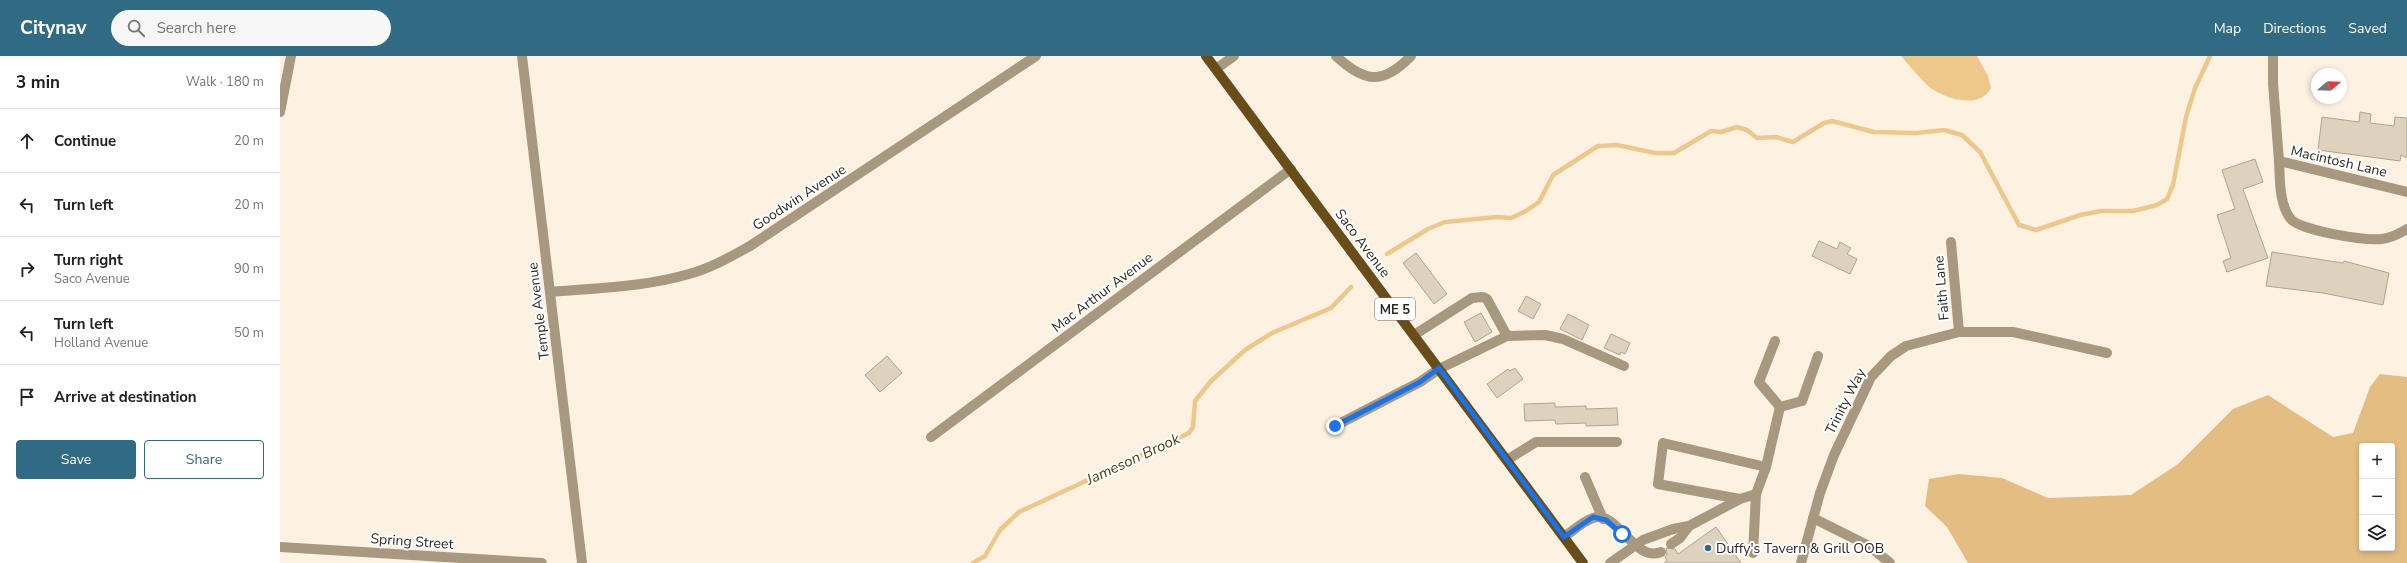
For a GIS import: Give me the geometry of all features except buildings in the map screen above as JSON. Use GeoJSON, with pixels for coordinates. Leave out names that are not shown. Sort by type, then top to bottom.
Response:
{"type":"FeatureCollection","features":[{"type":"Feature","properties":{"kind":"main road","name":"Saco Avenue"},"geometry":{"type":"LineString","coordinates":[[1206,56],[1583,563]]}},
{"type":"Feature","properties":{"kind":"street"},"geometry":{"type":"LineString","coordinates":[[280,112],[290,56]]}},
{"type":"Feature","properties":{"kind":"street","name":"Temple Avenue"},"geometry":{"type":"LineString","coordinates":[[522,56],[582,563]]}},
{"type":"Feature","properties":{"kind":"street","name":"Goodwin Avenue"},"geometry":{"type":"LineString","coordinates":[[550,292],[656,281],[677,277],[710,267],[750,246],[1036,56]]}},
{"type":"Feature","properties":{"kind":"street"},"geometry":{"type":"LineString","coordinates":[[1216,70],[1234,56]]}},
{"type":"Feature","properties":{"kind":"street"},"geometry":{"type":"LineString","coordinates":[[1336,56],[1352,70],[1368,77],[1391,74],[1411,56]]}},
{"type":"Feature","properties":{"kind":"street"},"geometry":{"type":"LineString","coordinates":[[2273,56],[2273,84],[2279,161]]}},
{"type":"Feature","properties":{"kind":"street","name":"Macintosh Lane"},"geometry":{"type":"LineString","coordinates":[[2407,192],[2279,161],[2283,202],[2290,218],[2295,223],[2318,232],[2380,240],[2396,235],[2407,229]]}},
{"type":"Feature","properties":{"kind":"street","name":"Mac Arthur Avenue"},"geometry":{"type":"LineString","coordinates":[[931,437],[1291,169]]}},
{"type":"Feature","properties":{"kind":"street","name":"Faith Lane"},"geometry":{"type":"LineString","coordinates":[[1951,242],[1959,332]]}},
{"type":"Feature","properties":{"kind":"street"},"geometry":{"type":"LineString","coordinates":[[1414,335],[1477,297],[1487,299],[1507,336]]}},
{"type":"Feature","properties":{"kind":"street","name":"Trinity Way"},"geometry":{"type":"LineString","coordinates":[[1801,563],[1813,518],[1834,455],[1871,377],[1890,356],[1906,346],[1959,332],[2013,332],[2107,353]]}},
{"type":"Feature","properties":{"kind":"street"},"geometry":{"type":"LineString","coordinates":[[1335,426],[1420,382],[1439,368],[1507,336],[1545,335],[1563,339],[1624,366]]}},
{"type":"Feature","properties":{"kind":"street"},"geometry":{"type":"LineString","coordinates":[[1775,341],[1759,382],[1780,407]]}},
{"type":"Feature","properties":{"kind":"street"},"geometry":{"type":"LineString","coordinates":[[1780,407],[1802,401],[1818,356]]}},
{"type":"Feature","properties":{"kind":"street"},"geometry":{"type":"LineString","coordinates":[[1753,553],[1756,494],[1766,467],[1780,407]]}},
{"type":"Feature","properties":{"kind":"street"},"geometry":{"type":"LineString","coordinates":[[1507,460],[1536,442],[1617,442]]}},
{"type":"Feature","properties":{"kind":"street"},"geometry":{"type":"LineString","coordinates":[[1740,499],[1658,484],[1663,443],[1766,467]]}},
{"type":"Feature","properties":{"kind":"street"},"geometry":{"type":"LineString","coordinates":[[1585,477],[1598,518]]}},
{"type":"Feature","properties":{"kind":"street"},"geometry":{"type":"LineString","coordinates":[[1610,563],[1634,545],[1674,529],[1689,526],[1740,499],[1756,494]]}},
{"type":"Feature","properties":{"kind":"street"},"geometry":{"type":"LineString","coordinates":[[1564,537],[1598,518]]}},
{"type":"Feature","properties":{"kind":"street"},"geometry":{"type":"LineString","coordinates":[[1598,518],[1611,523],[1647,555],[1655,555],[1661,552]]}},
{"type":"Feature","properties":{"kind":"street"},"geometry":{"type":"LineString","coordinates":[[1813,518],[1869,546],[1890,563]]}},
{"type":"Feature","properties":{"kind":"street"},"geometry":{"type":"LineString","coordinates":[[1671,544],[1680,538],[1689,526]]}},
{"type":"Feature","properties":{"kind":"street","name":"Spring Street"},"geometry":{"type":"LineString","coordinates":[[280,547],[542,563]]}},
{"type":"Feature","properties":{"kind":"shaded area"},"geometry":{"type":"Polygon","coordinates":[[[1901,56],[1977,56],[1988,76],[1991,88],[1985,95],[1978,99],[1969,101],[1960,100],[1941,94],[1926,84],[1901,56]]]}},
{"type":"Feature","properties":{"kind":"shaded area"},"geometry":{"type":"Polygon","coordinates":[[[2380,374],[2407,377],[2407,563],[1968,563],[1947,527],[1925,506],[1929,479],[1959,474],[2002,478],[2048,498],[2131,495],[2178,464],[2233,409],[2268,395],[2333,437],[2353,433],[2370,387],[2380,374]]]}},
{"type":"Feature","properties":{"kind":"waterway","name":"Jameson Brook"},"geometry":{"type":"LineString","coordinates":[[1387,254],[1428,229],[1445,222],[1497,217],[1511,218],[1526,211],[1539,202],[1553,175],[1598,146],[1617,145],[1655,153],[1674,153],[1711,131],[1721,132],[1737,127],[1747,130],[1757,138],[1776,137],[1793,142],[1824,123],[1832,121],[1874,132],[1916,133],[1944,130],[1962,135],[1980,152],[2019,225],[2036,230],[2080,215],[2101,211],[2133,211],[2157,205],[2167,199],[2173,185],[2186,117],[2195,88],[2210,56]]}},
{"type":"Feature","properties":{"kind":"waterway","name":"Jameson Brook"},"geometry":{"type":"LineString","coordinates":[[973,563],[985,556],[1000,530],[1019,512],[1189,433],[1193,427],[1195,401],[1211,381],[1245,350],[1272,333],[1331,308],[1351,287]]}},
{"type":"Feature","properties":{"kind":"place","name":"Duffy's Tavern & Grill OOB"},"geometry":{"type":"Point","coordinates":[1708,548]}},
{"type":"Feature","properties":{"kind":"route"},"geometry":{"type":"LineString","coordinates":[[1335,426],[1420,382],[1439,368],[1564,537],[1593,517],[1606,520],[1622,534]]}}]}
